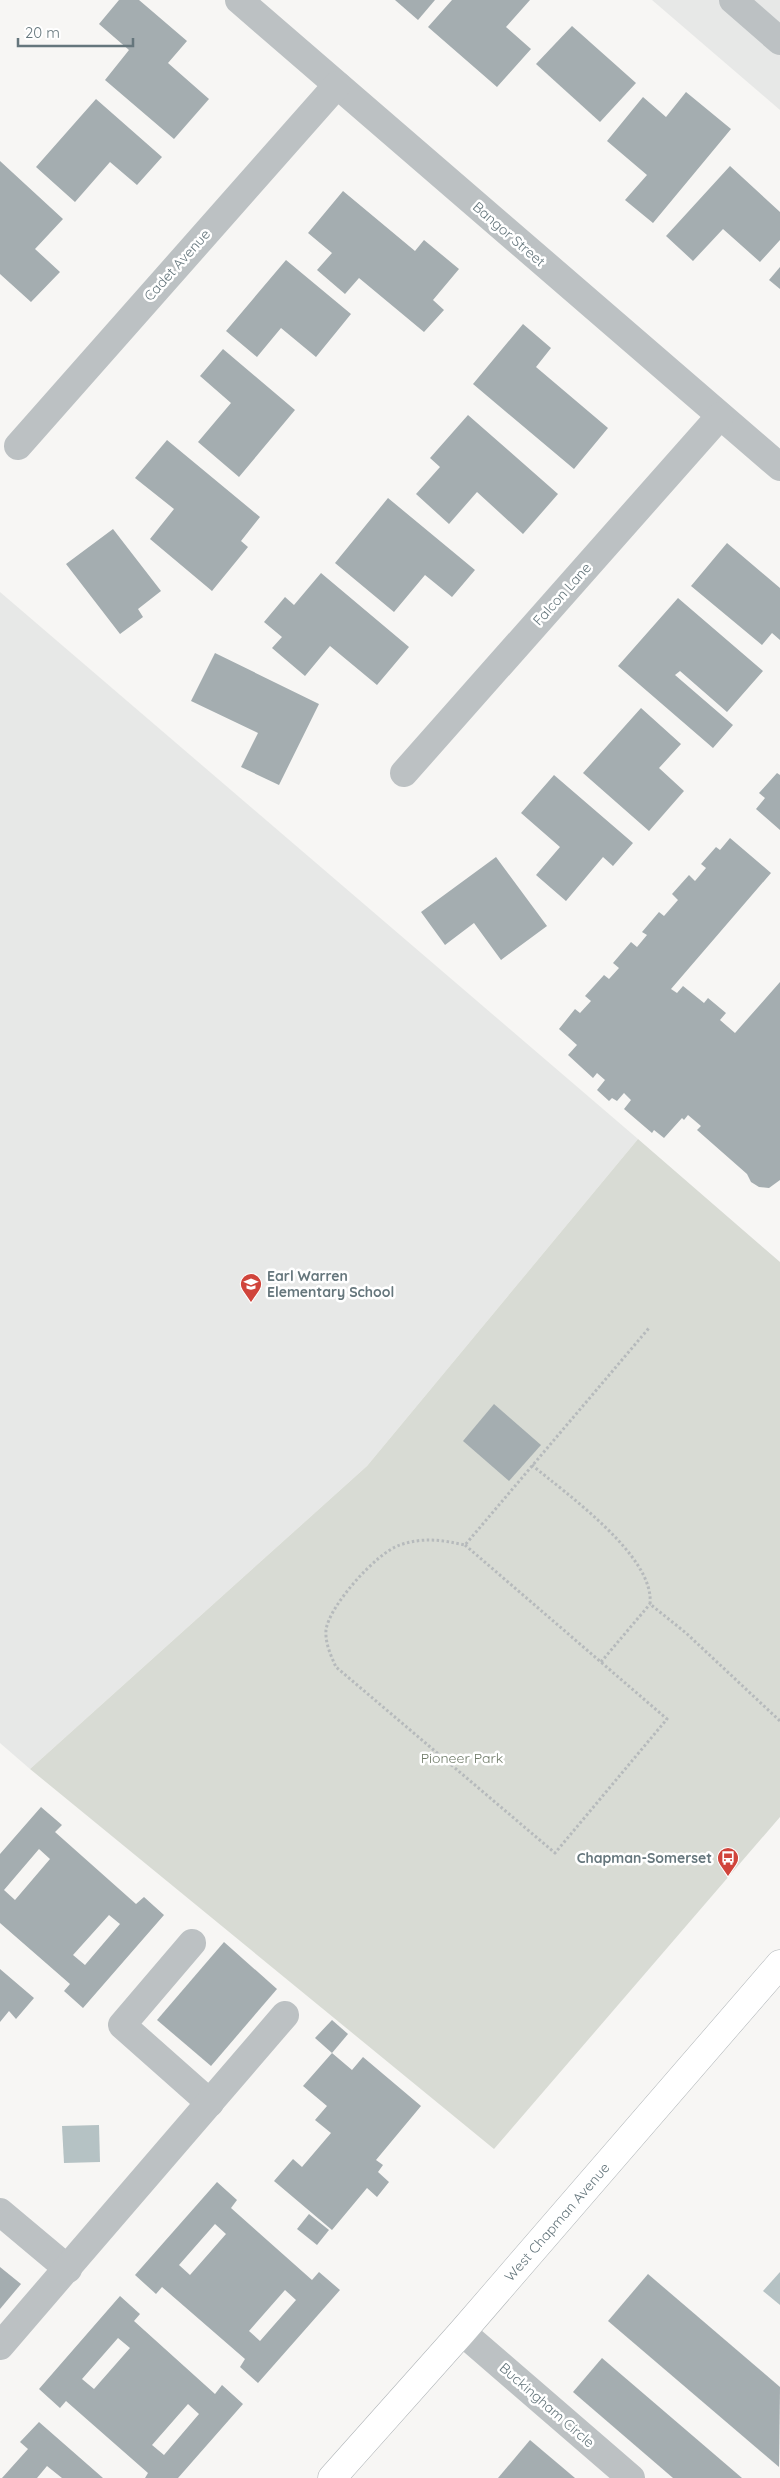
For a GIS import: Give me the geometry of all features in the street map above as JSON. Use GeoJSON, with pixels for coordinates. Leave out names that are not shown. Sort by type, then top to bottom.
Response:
{"type":"FeatureCollection","features":[{"type":"Feature","properties":{"kind":"main road","name":"West Chapman Avenue"},"geometry":{"type":"LineString","coordinates":[[332,2478],[462,2332],[780,1964]]}},
{"type":"Feature","properties":{"kind":"street","name":"Bangor Street"},"geometry":{"type":"LineString","coordinates":[[239,0],[780,468]]}},
{"type":"Feature","properties":{"kind":"street"},"geometry":{"type":"LineString","coordinates":[[733,0],[780,41]]}},
{"type":"Feature","properties":{"kind":"street","name":"Cadet Avenue"},"geometry":{"type":"LineString","coordinates":[[18,446],[337,85]]}},
{"type":"Feature","properties":{"kind":"street","name":"Falcon Lane"},"geometry":{"type":"LineString","coordinates":[[404,773],[720,416]]}},
{"type":"Feature","properties":{"kind":"street"},"geometry":{"type":"LineString","coordinates":[[192,1943],[122,2025],[210,2103]]}},
{"type":"Feature","properties":{"kind":"street"},"geometry":{"type":"LineString","coordinates":[[0,2346],[285,2015]]}},
{"type":"Feature","properties":{"kind":"street"},"geometry":{"type":"LineString","coordinates":[[0,2212],[68,2269]]}},
{"type":"Feature","properties":{"kind":"street","name":"Buckingham Circle"},"geometry":{"type":"LineString","coordinates":[[462,2332],[632,2478]]}},
{"type":"Feature","properties":{"kind":"path"},"geometry":{"type":"LineString","coordinates":[[465,1545],[649,1328]]}},
{"type":"Feature","properties":{"kind":"path"},"geometry":{"type":"LineString","coordinates":[[532,1465],[606,1529],[625,1548],[640,1568],[649,1586],[650,1604],[601,1662]]}},
{"type":"Feature","properties":{"kind":"path"},"geometry":{"type":"LineString","coordinates":[[434,1539],[465,1545],[667,1720],[555,1853],[336,1667],[328,1649],[326,1630],[333,1612],[349,1590],[384,1553],[398,1546],[434,1539]]}},
{"type":"Feature","properties":{"kind":"path"},"geometry":{"type":"LineString","coordinates":[[650,1604],[686,1634],[780,1721]]}},
{"type":"Feature","properties":{"kind":"shaded area"},"geometry":{"type":"Polygon","coordinates":[[[652,0],[780,0],[780,110],[652,0]]]}},
{"type":"Feature","properties":{"kind":"shaded area","name":"Earl Warren Elementary School"},"geometry":{"type":"Polygon","coordinates":[[[0,592],[638,1139],[367,1466],[30,1769],[0,1743],[0,592]]]}},
{"type":"Feature","properties":{"kind":"shaded area"},"geometry":{"type":"Polygon","coordinates":[[[99,2125],[100,2162],[64,2163],[62,2126],[99,2125]]]}},
{"type":"Feature","properties":{"kind":"shaded area"},"geometry":{"type":"Polygon","coordinates":[[[780,2272],[780,2305],[763,2291],[780,2272]]]}},
{"type":"Feature","properties":{"kind":"green space","name":"Pioneer Park"},"geometry":{"type":"Polygon","coordinates":[[[638,1139],[780,1262],[780,1817],[494,2149],[30,1769],[367,1466],[638,1139]]]}},
{"type":"Feature","properties":{"kind":"building"},"geometry":{"type":"Polygon","coordinates":[[[119,0],[139,0],[187,41],[168,63],[209,99],[174,139],[105,80],[129,50],[99,24],[119,0]]]}},
{"type":"Feature","properties":{"kind":"building"},"geometry":{"type":"Polygon","coordinates":[[[395,0],[435,0],[418,20],[395,0]]]}},
{"type":"Feature","properties":{"kind":"building"},"geometry":{"type":"Polygon","coordinates":[[[452,0],[530,0],[506,27],[531,49],[497,87],[428,27],[452,0]]]}},
{"type":"Feature","properties":{"kind":"building"},"geometry":{"type":"Polygon","coordinates":[[[572,26],[636,83],[600,122],[536,64],[572,26]]]}},
{"type":"Feature","properties":{"kind":"building"},"geometry":{"type":"Polygon","coordinates":[[[686,92],[731,129],[653,223],[625,200],[647,175],[607,141],[643,97],[666,117],[686,92]]]}},
{"type":"Feature","properties":{"kind":"building"},"geometry":{"type":"Polygon","coordinates":[[[96,99],[162,157],[137,185],[110,162],[75,202],[36,167],[96,99]]]}},
{"type":"Feature","properties":{"kind":"building"},"geometry":{"type":"Polygon","coordinates":[[[0,161],[63,219],[35,249],[60,272],[31,302],[0,274],[0,161]]]}},
{"type":"Feature","properties":{"kind":"building"},"geometry":{"type":"Polygon","coordinates":[[[730,166],[780,212],[780,240],[760,262],[723,229],[693,261],[666,236],[730,166]]]}},
{"type":"Feature","properties":{"kind":"building"},"geometry":{"type":"Polygon","coordinates":[[[343,191],[415,251],[424,240],[459,269],[433,300],[444,310],[424,332],[359,278],[345,294],[317,270],[332,253],[308,233],[343,191]]]}},
{"type":"Feature","properties":{"kind":"building"},"geometry":{"type":"Polygon","coordinates":[[[286,260],[351,314],[316,357],[281,328],[257,357],[226,331],[286,260]]]}},
{"type":"Feature","properties":{"kind":"building"},"geometry":{"type":"Polygon","coordinates":[[[780,267],[780,289],[769,280],[780,267]]]}},
{"type":"Feature","properties":{"kind":"building"},"geometry":{"type":"Polygon","coordinates":[[[523,324],[551,348],[536,367],[608,428],[574,469],[473,384],[523,324]]]}},
{"type":"Feature","properties":{"kind":"building"},"geometry":{"type":"Polygon","coordinates":[[[223,349],[295,410],[239,477],[198,442],[231,403],[200,376],[223,349]]]}},
{"type":"Feature","properties":{"kind":"building"},"geometry":{"type":"Polygon","coordinates":[[[468,415],[558,494],[523,534],[477,492],[449,524],[416,494],[440,467],[430,458],[468,415]]]}},
{"type":"Feature","properties":{"kind":"building"},"geometry":{"type":"Polygon","coordinates":[[[167,440],[260,517],[241,541],[248,547],[212,591],[150,539],[174,509],[135,478],[167,440]]]}},
{"type":"Feature","properties":{"kind":"building"},"geometry":{"type":"Polygon","coordinates":[[[388,498],[475,570],[452,597],[425,575],[394,612],[335,563],[388,498]]]}},
{"type":"Feature","properties":{"kind":"building"},"geometry":{"type":"Polygon","coordinates":[[[113,529],[161,591],[138,609],[143,617],[120,634],[66,564],[113,529]]]}},
{"type":"Feature","properties":{"kind":"building"},"geometry":{"type":"Polygon","coordinates":[[[727,543],[780,588],[780,640],[772,633],[762,645],[691,586],[727,543]]]}},
{"type":"Feature","properties":{"kind":"building"},"geometry":{"type":"Polygon","coordinates":[[[321,573],[409,647],[377,685],[330,646],[305,676],[272,648],[282,637],[264,622],[285,597],[294,605],[321,573]]]}},
{"type":"Feature","properties":{"kind":"building"},"geometry":{"type":"Polygon","coordinates":[[[678,598],[763,671],[727,712],[680,671],[675,675],[733,725],[713,748],[618,666],[678,598]]]}},
{"type":"Feature","properties":{"kind":"building"},"geometry":{"type":"Polygon","coordinates":[[[215,653],[319,704],[279,785],[241,767],[258,733],[191,701],[215,653]]]}},
{"type":"Feature","properties":{"kind":"building"},"geometry":{"type":"Polygon","coordinates":[[[641,708],[681,744],[659,768],[684,791],[649,831],[583,773],[641,708]]]}},
{"type":"Feature","properties":{"kind":"building"},"geometry":{"type":"Polygon","coordinates":[[[777,773],[780,775],[780,830],[756,809],[765,798],[759,793],[777,773]]]}},
{"type":"Feature","properties":{"kind":"building"},"geometry":{"type":"Polygon","coordinates":[[[554,775],[633,843],[613,866],[603,857],[566,901],[536,875],[560,847],[521,813],[554,775]]]}},
{"type":"Feature","properties":{"kind":"building"},"geometry":{"type":"Polygon","coordinates":[[[730,838],[771,873],[671,989],[677,993],[683,986],[704,1003],[708,998],[726,1013],[720,1020],[735,1033],[780,982],[780,1180],[769,1188],[759,1187],[751,1182],[747,1174],[697,1130],[701,1126],[688,1115],[684,1120],[682,1118],[664,1138],[654,1130],[652,1133],[624,1109],[631,1100],[624,1093],[617,1101],[612,1098],[609,1101],[597,1090],[605,1080],[597,1073],[593,1078],[568,1055],[577,1045],[559,1029],[575,1009],[580,1013],[591,1001],[585,996],[604,975],[609,979],[619,968],[613,963],[631,942],[637,947],[647,935],[642,932],[659,912],[664,916],[678,900],[672,894],[689,875],[695,881],[706,868],[701,864],[716,847],[720,850],[730,838]]]}},
{"type":"Feature","properties":{"kind":"building"},"geometry":{"type":"Polygon","coordinates":[[[496,857],[547,926],[501,960],[474,923],[445,945],[421,912],[496,857]]]}},
{"type":"Feature","properties":{"kind":"building"},"geometry":{"type":"Polygon","coordinates":[[[494,1404],[541,1445],[509,1481],[463,1441],[494,1404]]]}},
{"type":"Feature","properties":{"kind":"building"},"geometry":{"type":"Polygon","coordinates":[[[41,1807],[62,1825],[55,1832],[136,1904],[144,1897],[164,1915],[83,2008],[64,1991],[70,1984],[0,1923],[0,1854],[41,1807]],[[39,1849],[4,1890],[15,1900],[50,1859],[39,1849]],[[109,1915],[73,1955],[85,1965],[120,1924],[109,1915]]]}},
{"type":"Feature","properties":{"kind":"building"},"geometry":{"type":"Polygon","coordinates":[[[224,1942],[277,1989],[211,2066],[157,2020],[224,1942]]]}},
{"type":"Feature","properties":{"kind":"building"},"geometry":{"type":"Polygon","coordinates":[[[0,1969],[34,1998],[16,2019],[9,2011],[0,2022],[0,1969]]]}},
{"type":"Feature","properties":{"kind":"building"},"geometry":{"type":"Polygon","coordinates":[[[332,2020],[348,2034],[332,2053],[315,2038],[332,2020]]]}},
{"type":"Feature","properties":{"kind":"building"},"geometry":{"type":"Polygon","coordinates":[[[332,2053],[352,2070],[363,2057],[421,2106],[376,2160],[383,2165],[378,2172],[389,2182],[377,2197],[367,2188],[332,2230],[274,2181],[293,2159],[302,2167],[331,2133],[315,2120],[327,2106],[303,2086],[332,2053]]]}},
{"type":"Feature","properties":{"kind":"building"},"geometry":{"type":"Polygon","coordinates":[[[217,2182],[237,2200],[231,2208],[312,2280],[319,2272],[340,2290],[258,2383],[240,2367],[245,2359],[162,2287],[156,2294],[135,2275],[217,2182]],[[215,2224],[179,2265],[190,2275],[226,2234],[215,2224]],[[285,2290],[249,2331],[260,2341],[296,2300],[285,2290]]]}},
{"type":"Feature","properties":{"kind":"building"},"geometry":{"type":"Polygon","coordinates":[[[309,2214],[329,2230],[317,2245],[297,2229],[309,2214]]]}},
{"type":"Feature","properties":{"kind":"building"},"geometry":{"type":"Polygon","coordinates":[[[0,2267],[21,2284],[0,2309],[0,2267]]]}},
{"type":"Feature","properties":{"kind":"building"},"geometry":{"type":"Polygon","coordinates":[[[648,2274],[780,2387],[779,2467],[608,2321],[648,2274]]]}},
{"type":"Feature","properties":{"kind":"building"},"geometry":{"type":"Polygon","coordinates":[[[120,2296],[140,2314],[134,2321],[215,2394],[222,2385],[243,2404],[178,2478],[145,2478],[148,2473],[66,2401],[60,2408],[39,2389],[120,2296]],[[118,2338],[82,2379],[94,2389],[130,2348],[118,2338]],[[188,2404],[152,2445],[164,2455],[199,2414],[188,2404]]]}},
{"type":"Feature","properties":{"kind":"building"},"geometry":{"type":"Polygon","coordinates":[[[602,2358],[742,2478],[673,2478],[573,2392],[602,2358]]]}},
{"type":"Feature","properties":{"kind":"building"},"geometry":{"type":"Polygon","coordinates":[[[39,2422],[103,2478],[62,2478],[47,2466],[37,2478],[2,2478],[28,2449],[20,2442],[39,2422]]]}},
{"type":"Feature","properties":{"kind":"building"},"geometry":{"type":"Polygon","coordinates":[[[530,2440],[575,2478],[498,2478],[530,2440]]]}},
{"type":"Feature","properties":{"kind":"place","name":"Earl Warren Elementary School"},"geometry":{"type":"Point","coordinates":[251,1303]}},
{"type":"Feature","properties":{"kind":"place","name":"Chapman-Somerset"},"geometry":{"type":"Point","coordinates":[728,1877]}}]}
